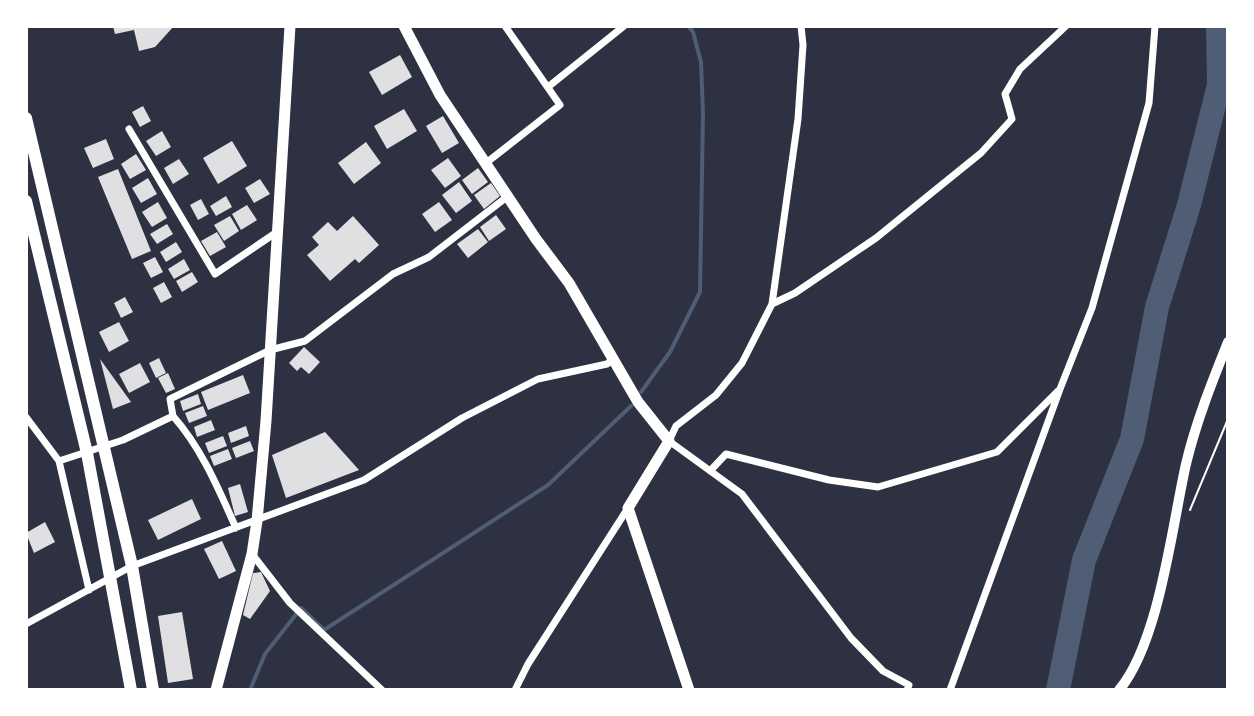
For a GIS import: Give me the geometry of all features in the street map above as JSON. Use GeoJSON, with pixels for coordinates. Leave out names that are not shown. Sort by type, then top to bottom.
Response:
{"type":"FeatureCollection","features":[{"type":"Feature","properties":{"kind":"highway"},"geometry":{"type":"LineString","coordinates":[[26,118],[132,566],[153,690]]}},
{"type":"Feature","properties":{"kind":"highway"},"geometry":{"type":"LineString","coordinates":[[26,201],[87,453],[131,690]]}},
{"type":"Feature","properties":{"kind":"main road"},"geometry":{"type":"LineString","coordinates":[[216,690],[252,554],[257,521],[290,26]]}},
{"type":"Feature","properties":{"kind":"main road"},"geometry":{"type":"LineString","coordinates":[[404,26],[440,95],[569,283],[638,402],[669,441],[628,508],[689,690]]}},
{"type":"Feature","properties":{"kind":"main road"},"geometry":{"type":"LineString","coordinates":[[1119,690],[1130,677],[1143,650],[1163,577],[1187,460],[1228,342]]}},
{"type":"Feature","properties":{"kind":"street"},"geometry":{"type":"LineString","coordinates":[[486,163],[560,105],[505,26]]}},
{"type":"Feature","properties":{"kind":"street"},"geometry":{"type":"LineString","coordinates":[[548,87],[624,26]]}},
{"type":"Feature","properties":{"kind":"street"},"geometry":{"type":"LineString","coordinates":[[801,26],[803,45],[798,119],[772,304],[742,363],[716,395],[676,426],[669,441],[742,494],[851,638],[883,671],[909,685],[907,690]]}},
{"type":"Feature","properties":{"kind":"street"},"geometry":{"type":"LineString","coordinates":[[772,304],[795,293],[876,238],[981,153],[1012,119],[1005,94],[1020,69],[1066,26]]}},
{"type":"Feature","properties":{"kind":"street"},"geometry":{"type":"LineString","coordinates":[[950,690],[1092,308],[1149,103],[1155,26]]}},
{"type":"Feature","properties":{"kind":"street"},"geometry":{"type":"LineString","coordinates":[[129,129],[215,274],[277,232]]}},
{"type":"Feature","properties":{"kind":"street"},"geometry":{"type":"LineString","coordinates":[[236,528],[204,457],[173,416],[170,399],[270,350],[305,341],[393,274],[429,257],[508,196]]}},
{"type":"Feature","properties":{"kind":"street"},"geometry":{"type":"LineString","coordinates":[[26,624],[132,566],[364,480],[462,418],[538,379],[607,364],[614,358]]}},
{"type":"Feature","properties":{"kind":"street"},"geometry":{"type":"LineString","coordinates":[[710,471],[726,454],[829,480],[878,487],[997,452],[1060,389]]}},
{"type":"Feature","properties":{"kind":"street"},"geometry":{"type":"LineString","coordinates":[[59,461],[123,440],[173,416]]}},
{"type":"Feature","properties":{"kind":"street"},"geometry":{"type":"LineString","coordinates":[[26,417],[59,461],[89,590]]}},
{"type":"Feature","properties":{"kind":"street"},"geometry":{"type":"LineString","coordinates":[[515,690],[528,664],[628,508]]}},
{"type":"Feature","properties":{"kind":"street"},"geometry":{"type":"LineString","coordinates":[[252,554],[290,603],[382,690]]}},
{"type":"Feature","properties":{"kind":"path"},"geometry":{"type":"LineString","coordinates":[[1190,509],[1228,419]]}},
{"type":"Feature","properties":{"kind":"building"},"geometry":{"type":"Polygon","coordinates":[[[113,26],[174,26],[155,47],[139,51],[134,30],[115,34],[113,26]]]}},
{"type":"Feature","properties":{"kind":"building"},"geometry":{"type":"Polygon","coordinates":[[[400,55],[412,77],[382,95],[369,72],[400,55]]]}},
{"type":"Feature","properties":{"kind":"building"},"geometry":{"type":"Polygon","coordinates":[[[143,106],[151,121],[140,127],[132,112],[143,106]]]}},
{"type":"Feature","properties":{"kind":"building"},"geometry":{"type":"Polygon","coordinates":[[[404,109],[417,131],[387,149],[374,126],[404,109]]]}},
{"type":"Feature","properties":{"kind":"building"},"geometry":{"type":"Polygon","coordinates":[[[443,116],[459,143],[442,153],[426,126],[443,116]]]}},
{"type":"Feature","properties":{"kind":"building"},"geometry":{"type":"Polygon","coordinates":[[[162,131],[171,147],[156,156],[146,141],[162,131]]]}},
{"type":"Feature","properties":{"kind":"building"},"geometry":{"type":"Polygon","coordinates":[[[106,139],[114,159],[93,168],[84,148],[106,139]]]}},
{"type":"Feature","properties":{"kind":"building"},"geometry":{"type":"Polygon","coordinates":[[[232,141],[247,166],[218,184],[203,158],[232,141]]]}},
{"type":"Feature","properties":{"kind":"building"},"geometry":{"type":"Polygon","coordinates":[[[366,142],[381,163],[354,184],[338,163],[366,142]]]}},
{"type":"Feature","properties":{"kind":"building"},"geometry":{"type":"Polygon","coordinates":[[[136,154],[146,170],[130,179],[121,164],[136,154]]]}},
{"type":"Feature","properties":{"kind":"building"},"geometry":{"type":"Polygon","coordinates":[[[448,158],[461,176],[445,188],[431,170],[448,158]]]}},
{"type":"Feature","properties":{"kind":"building"},"geometry":{"type":"Polygon","coordinates":[[[179,159],[189,174],[173,184],[164,168],[179,159]]]}},
{"type":"Feature","properties":{"kind":"building"},"geometry":{"type":"Polygon","coordinates":[[[478,168],[488,182],[472,194],[462,180],[478,168]]]}},
{"type":"Feature","properties":{"kind":"building"},"geometry":{"type":"Polygon","coordinates":[[[118,169],[151,251],[132,259],[98,177],[118,169]]]}},
{"type":"Feature","properties":{"kind":"building"},"geometry":{"type":"Polygon","coordinates":[[[148,178],[157,194],[141,203],[132,188],[148,178]]]}},
{"type":"Feature","properties":{"kind":"building"},"geometry":{"type":"Polygon","coordinates":[[[260,179],[270,194],[254,203],[245,188],[260,179]]]}},
{"type":"Feature","properties":{"kind":"building"},"geometry":{"type":"Polygon","coordinates":[[[459,182],[472,201],[456,213],[442,195],[459,182]]]}},
{"type":"Feature","properties":{"kind":"building"},"geometry":{"type":"Polygon","coordinates":[[[491,183],[500,196],[484,209],[474,195],[491,183]]]}},
{"type":"Feature","properties":{"kind":"building"},"geometry":{"type":"Polygon","coordinates":[[[226,196],[232,207],[216,216],[210,206],[226,196]]]}},
{"type":"Feature","properties":{"kind":"building"},"geometry":{"type":"Polygon","coordinates":[[[201,199],[209,214],[198,220],[190,205],[201,199]]]}},
{"type":"Feature","properties":{"kind":"building"},"geometry":{"type":"Polygon","coordinates":[[[158,202],[167,218],[152,227],[142,212],[158,202]]]}},
{"type":"Feature","properties":{"kind":"building"},"geometry":{"type":"Polygon","coordinates":[[[439,202],[452,220],[435,232],[422,214],[439,202]]]}},
{"type":"Feature","properties":{"kind":"building"},"geometry":{"type":"Polygon","coordinates":[[[247,205],[257,220],[241,230],[232,214],[247,205]]]}},
{"type":"Feature","properties":{"kind":"building"},"geometry":{"type":"Polygon","coordinates":[[[496,215],[506,229],[489,241],[480,227],[496,215]]]}},
{"type":"Feature","properties":{"kind":"building"},"geometry":{"type":"Polygon","coordinates":[[[230,216],[239,231],[224,241],[214,225],[230,216]]]}},
{"type":"Feature","properties":{"kind":"building"},"geometry":{"type":"Polygon","coordinates":[[[353,216],[379,245],[359,263],[355,259],[330,281],[307,255],[319,245],[312,237],[328,222],[337,231],[353,216]]]}},
{"type":"Feature","properties":{"kind":"building"},"geometry":{"type":"Polygon","coordinates":[[[167,224],[173,234],[157,244],[150,234],[167,224]]]}},
{"type":"Feature","properties":{"kind":"building"},"geometry":{"type":"Polygon","coordinates":[[[478,229],[488,242],[468,258],[457,244],[478,229]]]}},
{"type":"Feature","properties":{"kind":"building"},"geometry":{"type":"Polygon","coordinates":[[[217,232],[226,247],[210,256],[201,241],[217,232]]]}},
{"type":"Feature","properties":{"kind":"building"},"geometry":{"type":"Polygon","coordinates":[[[176,242],[182,252],[166,262],[160,252],[176,242]]]}},
{"type":"Feature","properties":{"kind":"building"},"geometry":{"type":"Polygon","coordinates":[[[155,257],[163,272],[151,278],[143,263],[155,257]]]}},
{"type":"Feature","properties":{"kind":"building"},"geometry":{"type":"Polygon","coordinates":[[[184,259],[190,270],[174,279],[168,269],[184,259]]]}},
{"type":"Feature","properties":{"kind":"building"},"geometry":{"type":"Polygon","coordinates":[[[192,272],[198,282],[182,292],[176,281],[192,272]]]}},
{"type":"Feature","properties":{"kind":"building"},"geometry":{"type":"Polygon","coordinates":[[[164,282],[172,297],[161,303],[153,288],[164,282]]]}},
{"type":"Feature","properties":{"kind":"building"},"geometry":{"type":"Polygon","coordinates":[[[125,297],[133,312],[121,318],[114,303],[125,297]]]}},
{"type":"Feature","properties":{"kind":"building"},"geometry":{"type":"Polygon","coordinates":[[[119,322],[129,341],[109,352],[99,332],[119,322]]]}},
{"type":"Feature","properties":{"kind":"building"},"geometry":{"type":"Polygon","coordinates":[[[304,347],[320,362],[309,374],[301,367],[297,371],[289,363],[304,347]]]}},
{"type":"Feature","properties":{"kind":"building"},"geometry":{"type":"Polygon","coordinates":[[[159,358],[166,373],[156,378],[149,363],[159,358]]]}},
{"type":"Feature","properties":{"kind":"building"},"geometry":{"type":"Polygon","coordinates":[[[100,359],[131,402],[113,409],[100,359]]]}},
{"type":"Feature","properties":{"kind":"building"},"geometry":{"type":"Polygon","coordinates":[[[140,363],[150,382],[129,393],[119,374],[140,363]]]}},
{"type":"Feature","properties":{"kind":"building"},"geometry":{"type":"Polygon","coordinates":[[[168,373],[175,389],[166,393],[158,378],[168,373]]]}},
{"type":"Feature","properties":{"kind":"building"},"geometry":{"type":"Polygon","coordinates":[[[243,375],[250,393],[208,410],[201,392],[243,375]]]}},
{"type":"Feature","properties":{"kind":"building"},"geometry":{"type":"Polygon","coordinates":[[[198,394],[201,404],[183,411],[180,401],[198,394]]]}},
{"type":"Feature","properties":{"kind":"building"},"geometry":{"type":"Polygon","coordinates":[[[203,406],[207,416],[189,423],[185,413],[203,406]]]}},
{"type":"Feature","properties":{"kind":"building"},"geometry":{"type":"Polygon","coordinates":[[[211,420],[215,430],[197,437],[194,427],[211,420]]]}},
{"type":"Feature","properties":{"kind":"building"},"geometry":{"type":"Polygon","coordinates":[[[246,426],[249,436],[231,443],[228,433],[246,426]]]}},
{"type":"Feature","properties":{"kind":"building"},"geometry":{"type":"Polygon","coordinates":[[[325,432],[359,470],[286,498],[272,455],[325,432]]]}},
{"type":"Feature","properties":{"kind":"building"},"geometry":{"type":"Polygon","coordinates":[[[223,436],[227,446],[209,453],[205,443],[223,436]]]}},
{"type":"Feature","properties":{"kind":"building"},"geometry":{"type":"Polygon","coordinates":[[[250,441],[254,451],[236,458],[232,448],[250,441]]]}},
{"type":"Feature","properties":{"kind":"building"},"geometry":{"type":"Polygon","coordinates":[[[228,449],[232,459],[214,466],[210,456],[228,449]]]}},
{"type":"Feature","properties":{"kind":"building"},"geometry":{"type":"Polygon","coordinates":[[[240,484],[248,512],[235,516],[228,488],[240,484]]]}},
{"type":"Feature","properties":{"kind":"building"},"geometry":{"type":"Polygon","coordinates":[[[192,499],[201,519],[158,540],[148,520],[192,499]]]}},
{"type":"Feature","properties":{"kind":"building"},"geometry":{"type":"Polygon","coordinates":[[[45,522],[55,542],[34,553],[26,533],[45,522]]]}},
{"type":"Feature","properties":{"kind":"building"},"geometry":{"type":"Polygon","coordinates":[[[222,541],[236,571],[219,579],[204,549],[222,541]]]}},
{"type":"Feature","properties":{"kind":"building"},"geometry":{"type":"Polygon","coordinates":[[[261,572],[270,591],[250,619],[243,615],[253,573],[261,572]]]}},
{"type":"Feature","properties":{"kind":"building"},"geometry":{"type":"Polygon","coordinates":[[[182,612],[193,679],[168,683],[158,616],[182,612]]]}},
{"type":"Feature","properties":{"kind":"waterway"},"geometry":{"type":"LineString","coordinates":[[641,392],[670,352],[700,292],[701,62],[693,32],[688,26]]}},
{"type":"Feature","properties":{"kind":"waterway"},"geometry":{"type":"LineString","coordinates":[[1058,690],[1084,560],[1132,439],[1157,307],[1189,205],[1219,85],[1218,26]]}},
{"type":"Feature","properties":{"kind":"waterway"},"geometry":{"type":"LineString","coordinates":[[250,690],[265,654],[301,608],[324,630],[548,485],[631,406]]}}]}
